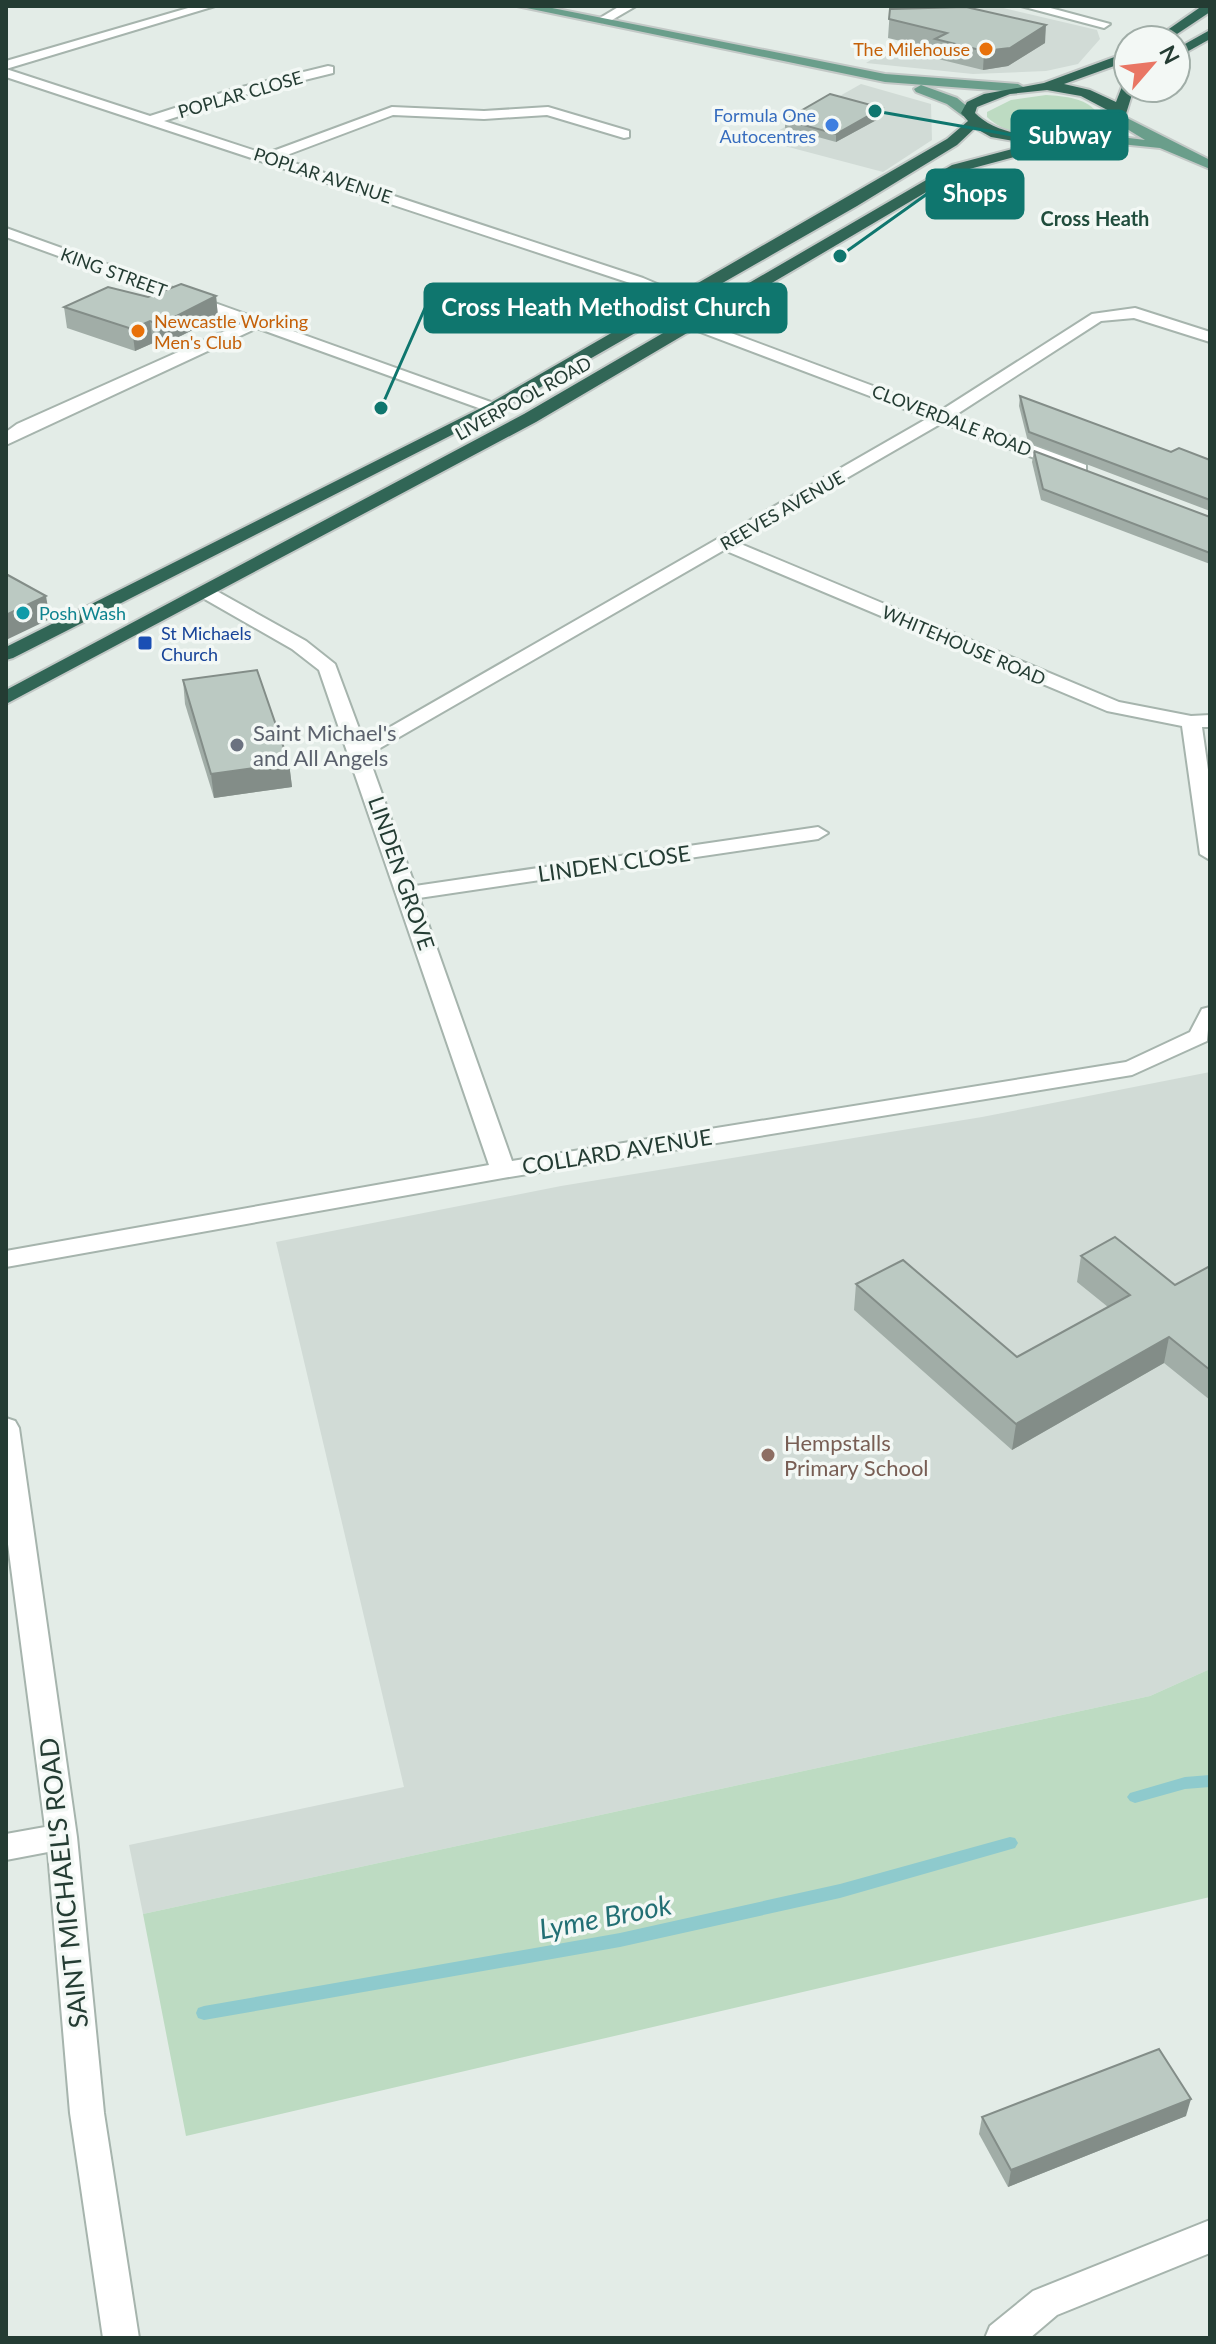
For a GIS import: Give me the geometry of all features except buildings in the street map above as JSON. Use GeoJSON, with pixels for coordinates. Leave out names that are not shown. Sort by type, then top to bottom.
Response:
{"type":"FeatureCollection","features":[{"type":"Feature","properties":{"kind":"highway"},"geometry":{"type":"LineString","coordinates":[[1183,24],[1210,6]]}},
{"type":"Feature","properties":{"kind":"highway"},"geometry":{"type":"LineString","coordinates":[[1192,45],[1210,34]]}},
{"type":"Feature","properties":{"kind":"highway"},"geometry":{"type":"LineString","coordinates":[[1040,87],[1112,64]]}},
{"type":"Feature","properties":{"kind":"highway"},"geometry":{"type":"LineString","coordinates":[[1040,87],[1092,95],[1120,114],[1123,104]]}},
{"type":"Feature","properties":{"kind":"highway","name":"LIVERPOOL ROAD"},"geometry":{"type":"LineString","coordinates":[[6,654],[493,408],[952,142],[971,118],[972,105],[982,99],[1018,88],[1040,87]]}},
{"type":"Feature","properties":{"kind":"highway","name":"LIVERPOOL ROAD"},"geometry":{"type":"LineString","coordinates":[[6,698],[530,418],[957,168],[1081,136],[1105,128],[1120,114]]}},
{"type":"Feature","properties":{"kind":"highway"},"geometry":{"type":"LineString","coordinates":[[971,118],[996,134],[1060,141]]}},
{"type":"Feature","properties":{"kind":"main road"},"geometry":{"type":"LineString","coordinates":[[523,6],[885,78],[931,92],[971,118]]}},
{"type":"Feature","properties":{"kind":"main road"},"geometry":{"type":"LineString","coordinates":[[885,78],[1018,88]]}},
{"type":"Feature","properties":{"kind":"main road"},"geometry":{"type":"LineString","coordinates":[[1120,114],[1166,146],[1210,165]]}},
{"type":"Feature","properties":{"kind":"main road"},"geometry":{"type":"LineString","coordinates":[[1081,136],[1166,146]]}},
{"type":"Feature","properties":{"kind":"street"},"geometry":{"type":"LineString","coordinates":[[6,65],[209,6]]}},
{"type":"Feature","properties":{"kind":"street"},"geometry":{"type":"LineString","coordinates":[[601,21],[630,6]]}},
{"type":"Feature","properties":{"kind":"street"},"geometry":{"type":"LineString","coordinates":[[1027,6],[1104,24]]}},
{"type":"Feature","properties":{"kind":"street","name":"POPLAR CLOSE"},"geometry":{"type":"LineString","coordinates":[[152,120],[239,92],[328,70]]}},
{"type":"Feature","properties":{"kind":"street","name":"POPLAR AVENUE"},"geometry":{"type":"LineString","coordinates":[[6,73],[269,157],[638,281],[664,292],[668,299],[663,311]]}},
{"type":"Feature","properties":{"kind":"street"},"geometry":{"type":"LineString","coordinates":[[269,157],[392,111],[484,115],[548,111],[624,134]]}},
{"type":"Feature","properties":{"kind":"street","name":"KING STREET"},"geometry":{"type":"LineString","coordinates":[[6,232],[253,324],[493,408]]}},
{"type":"Feature","properties":{"kind":"street","name":"REEVES AVENUE"},"geometry":{"type":"LineString","coordinates":[[360,752],[943,416],[1107,313],[1150,316],[1210,337]]}},
{"type":"Feature","properties":{"kind":"street"},"geometry":{"type":"LineString","coordinates":[[6,440],[14,426],[253,324]]}},
{"type":"Feature","properties":{"kind":"street","name":"CLOVERDALE ROAD"},"geometry":{"type":"LineString","coordinates":[[693,324],[1091,473]]}},
{"type":"Feature","properties":{"kind":"street","name":"WHITEHOUSE ROAD"},"geometry":{"type":"LineString","coordinates":[[725,544],[1114,707],[1201,722]]}},
{"type":"Feature","properties":{"kind":"street","name":"LINDEN GROVE"},"geometry":{"type":"LineString","coordinates":[[207,593],[299,645],[328,668],[360,752],[503,1170]]}},
{"type":"Feature","properties":{"kind":"street"},"geometry":{"type":"LineString","coordinates":[[1201,722],[1210,854]]}},
{"type":"Feature","properties":{"kind":"street","name":"LINDEN CLOSE"},"geometry":{"type":"LineString","coordinates":[[409,893],[818,833]]}},
{"type":"Feature","properties":{"kind":"street","name":"COLLARD AVENUE"},"geometry":{"type":"LineString","coordinates":[[6,1259],[503,1170],[1132,1068],[1199,1036],[1210,1014]]}},
{"type":"Feature","properties":{"kind":"street","name":"SAINT MICHAEL'S ROAD"},"geometry":{"type":"LineString","coordinates":[[6,1428],[62,1837],[87,2113],[121,2338]]}},
{"type":"Feature","properties":{"kind":"street"},"geometry":{"type":"LineString","coordinates":[[6,1847],[62,1837]]}},
{"type":"Feature","properties":{"kind":"street"},"geometry":{"type":"LineString","coordinates":[[1003,2338],[1045,2303],[1210,2236]]}},
{"type":"Feature","properties":{"kind":"shaded area"},"geometry":{"type":"Polygon","coordinates":[[[956,6],[995,6],[1097,30],[1100,39],[1078,64],[1046,71],[973,74],[866,63],[956,6]]]}},
{"type":"Feature","properties":{"kind":"shaded area"},"geometry":{"type":"Polygon","coordinates":[[[861,84],[931,104],[932,140],[883,172],[762,140],[861,84]]]}},
{"type":"Feature","properties":{"kind":"shaded area","name":"Hempstalls Primary School"},"geometry":{"type":"Polygon","coordinates":[[[1210,1072],[1210,1669],[1150,1696],[143,1914],[129,1845],[404,1787],[276,1242],[561,1186],[982,1117],[1210,1072]]]}},
{"type":"Feature","properties":{"kind":"green space"},"geometry":{"type":"Polygon","coordinates":[[[1046,95],[1082,101],[1098,114],[1074,128],[1043,134],[1012,131],[987,117],[987,112],[1011,100],[1046,95]]]}},
{"type":"Feature","properties":{"kind":"green space"},"geometry":{"type":"Polygon","coordinates":[[[1210,1669],[1210,1897],[186,2136],[143,1914],[1150,1696],[1210,1669]]]}},
{"type":"Feature","properties":{"kind":"waterway","name":"Lyme Brook"},"geometry":{"type":"LineString","coordinates":[[1135,1797],[1185,1783],[1210,1781]]}},
{"type":"Feature","properties":{"kind":"waterway","name":"Lyme Brook"},"geometry":{"type":"LineString","coordinates":[[204,2013],[620,1940],[840,1891],[1010,1843]]}},
{"type":"Feature","properties":{"kind":"place","name":"The Milehouse"},"geometry":{"type":"Point","coordinates":[986,49]}},
{"type":"Feature","properties":{"kind":"place","name":"Subway"},"geometry":{"type":"Point","coordinates":[875,111]}},
{"type":"Feature","properties":{"kind":"place","name":"Formula One Autocentres"},"geometry":{"type":"Point","coordinates":[832,125]}},
{"type":"Feature","properties":{"kind":"place","name":"Shops"},"geometry":{"type":"Point","coordinates":[840,256]}},
{"type":"Feature","properties":{"kind":"place","name":"Newcastle Working Men's Club"},"geometry":{"type":"Point","coordinates":[138,331]}},
{"type":"Feature","properties":{"kind":"place","name":"Cross Heath Methodist Church"},"geometry":{"type":"Point","coordinates":[381,408]}},
{"type":"Feature","properties":{"kind":"place","name":"Posh Wash"},"geometry":{"type":"Point","coordinates":[23,613]}},
{"type":"Feature","properties":{"kind":"place","name":"St Michaels Church"},"geometry":{"type":"Point","coordinates":[145,643]}},
{"type":"Feature","properties":{"kind":"place","name":"Saint Michael's and All Angels"},"geometry":{"type":"Point","coordinates":[237,745]}},
{"type":"Feature","properties":{"kind":"place","name":"Hempstalls Primary School"},"geometry":{"type":"Point","coordinates":[768,1455]}},
{"type":"Feature","properties":{"kind":"district","name":"Cross Heath"},"geometry":{"type":"Point","coordinates":[1095,218]}}]}
